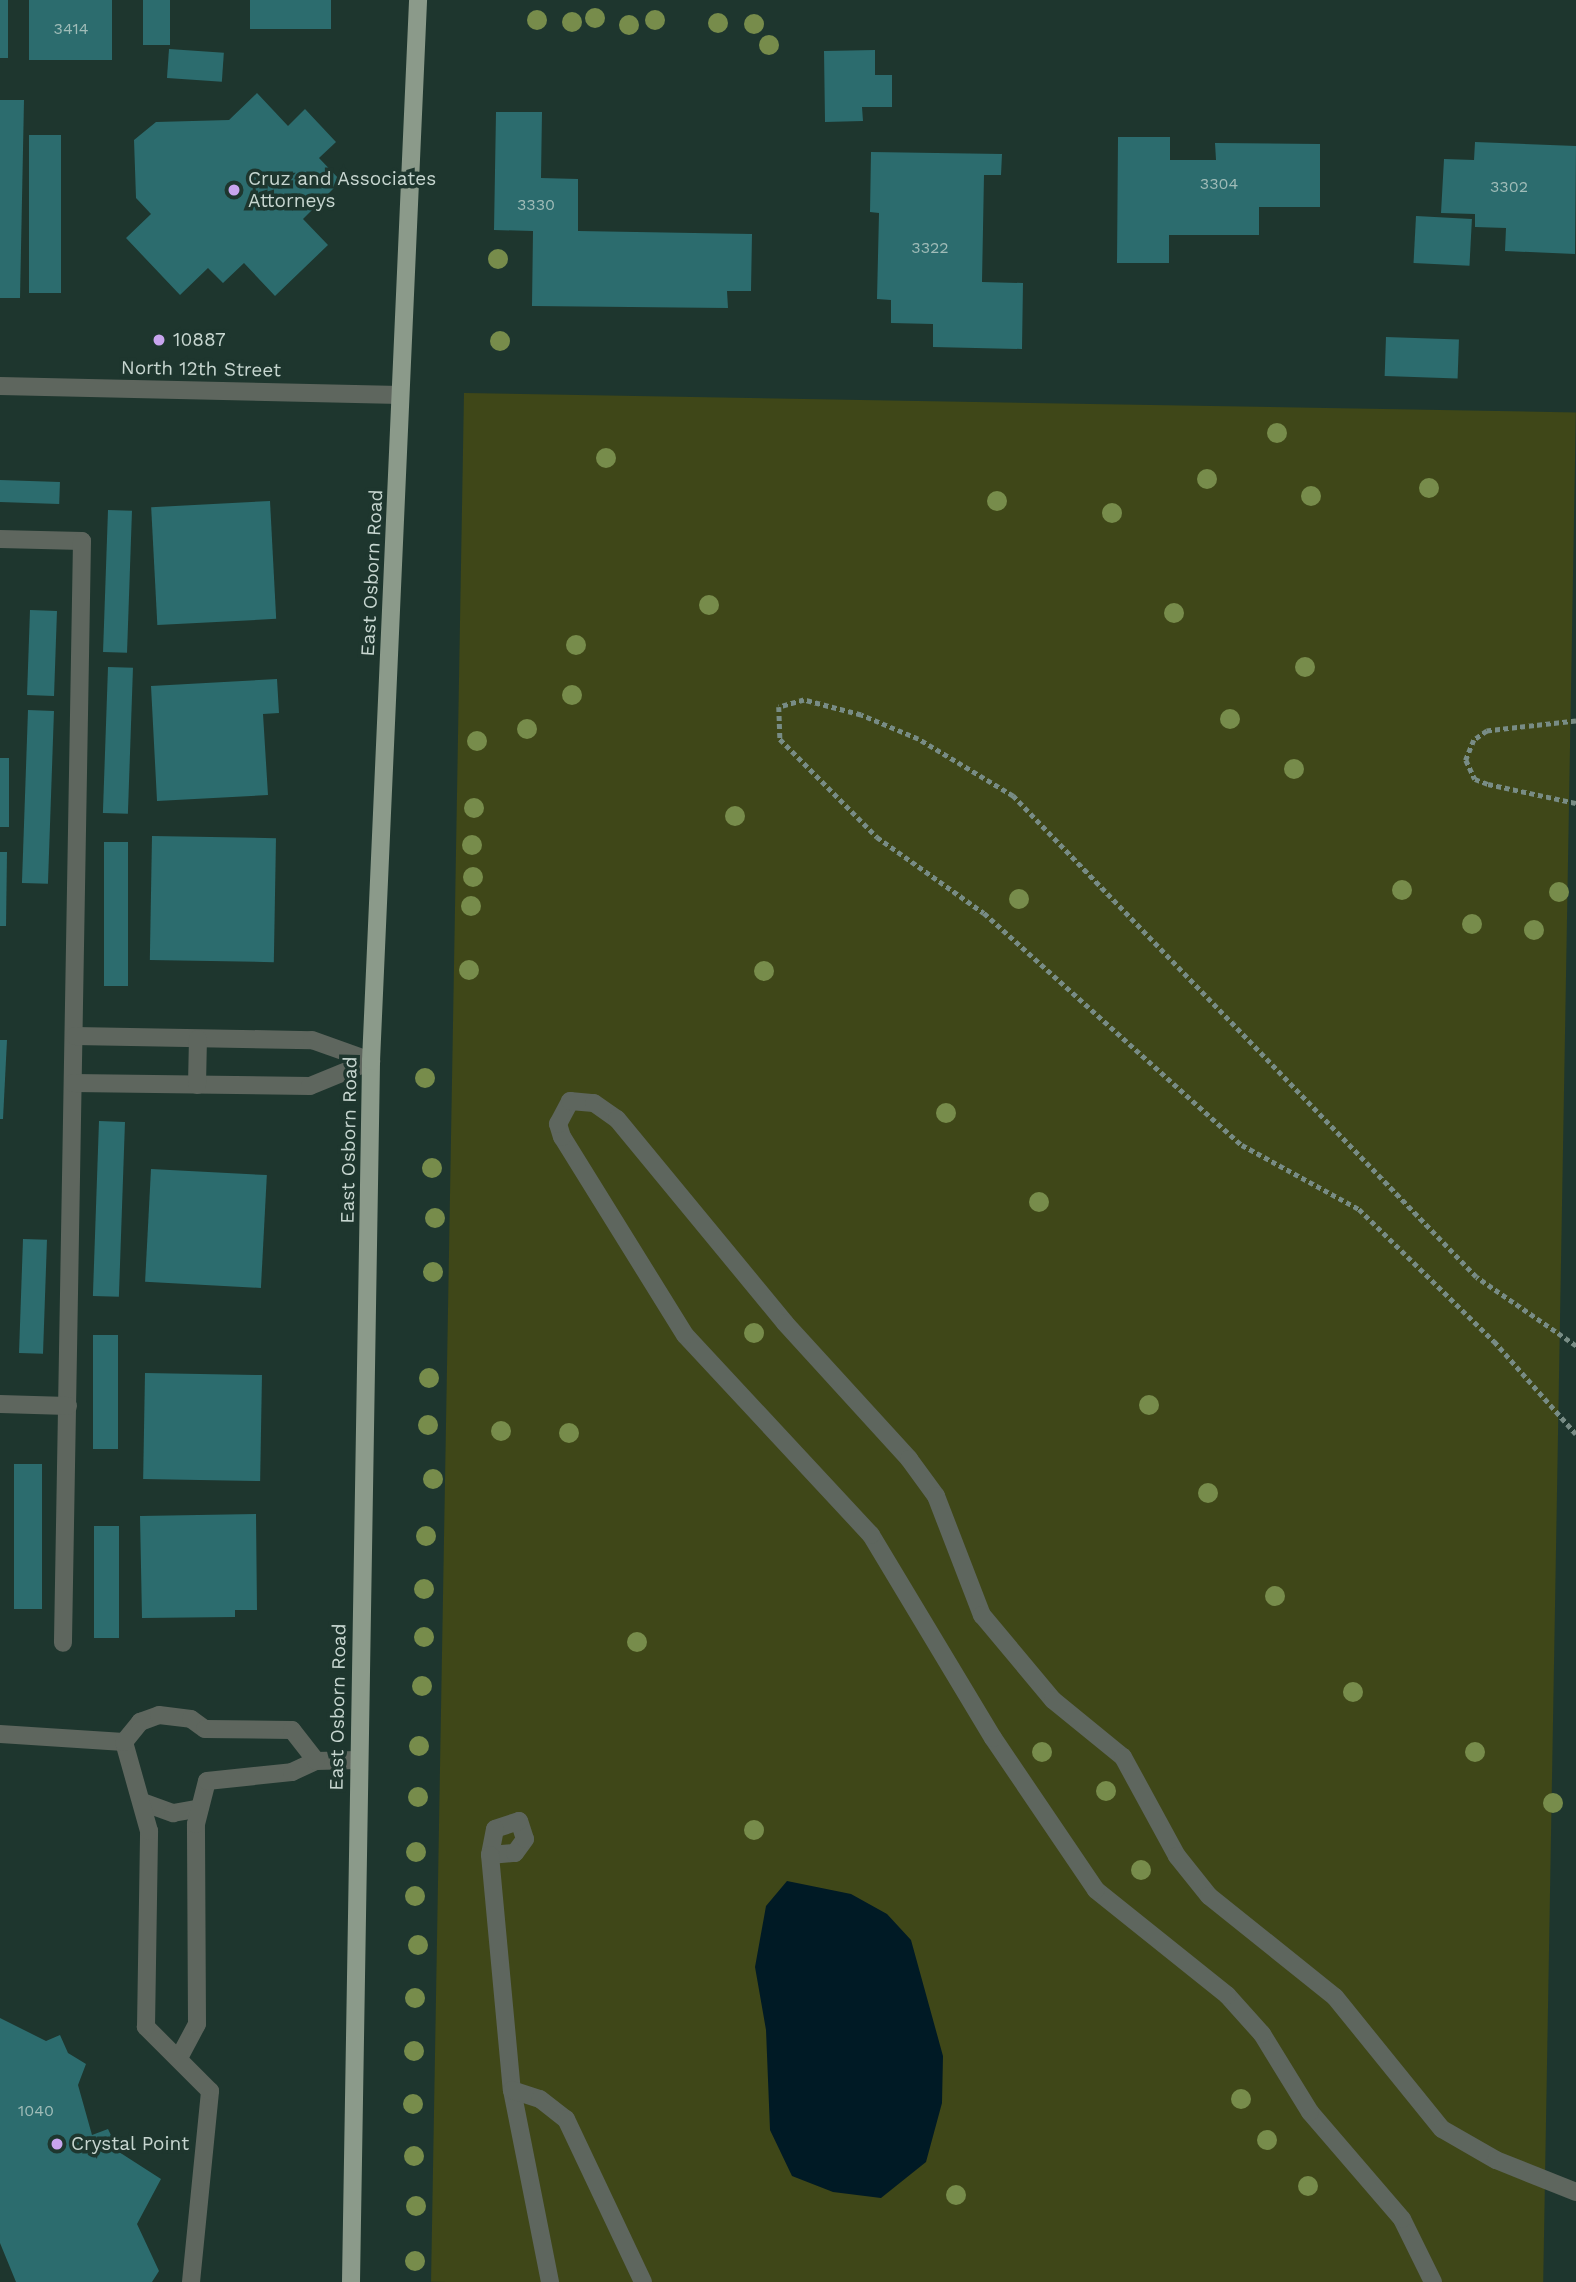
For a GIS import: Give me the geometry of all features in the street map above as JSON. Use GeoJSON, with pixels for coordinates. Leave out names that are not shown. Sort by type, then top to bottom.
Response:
{"type":"FeatureCollection","features":[{"type":"Feature","properties":{"kind":"main road","name":"East Osborn Road"},"geometry":{"type":"LineString","coordinates":[[351,2282],[371,1061],[418,0]]}},
{"type":"Feature","properties":{"kind":"street","name":"North 12th Street"},"geometry":{"type":"LineString","coordinates":[[0,386],[400,395]]}},
{"type":"Feature","properties":{"kind":"street"},"geometry":{"type":"LineString","coordinates":[[0,540],[82,541],[63,1643]]}},
{"type":"Feature","properties":{"kind":"street"},"geometry":{"type":"LineString","coordinates":[[75,1036],[312,1040],[371,1061]]}},
{"type":"Feature","properties":{"kind":"street"},"geometry":{"type":"LineString","coordinates":[[197,1085],[198,1039]]}},
{"type":"Feature","properties":{"kind":"street"},"geometry":{"type":"LineString","coordinates":[[73,1083],[310,1086],[371,1061]]}},
{"type":"Feature","properties":{"kind":"street"},"geometry":{"type":"LineString","coordinates":[[1433,2282],[1402,2219],[1310,2112],[1262,2034],[1227,1995],[1096,1890],[993,1738],[872,1535],[685,1335],[562,1137],[558,1124],[570,1101],[594,1103],[618,1119],[777,1313],[928,1482],[982,1615],[1053,1700],[1123,1757],[1200,1886],[1335,1997],[1442,2129],[1496,2160],[1576,2192]]}},
{"type":"Feature","properties":{"kind":"street"},"geometry":{"type":"LineString","coordinates":[[0,1404],[68,1406]]}},
{"type":"Feature","properties":{"kind":"street"},"geometry":{"type":"LineString","coordinates":[[124,1742],[141,1722],[159,1715],[191,1720],[205,1729],[292,1730],[316,1761]]}},
{"type":"Feature","properties":{"kind":"street"},"geometry":{"type":"LineString","coordinates":[[0,1734],[124,1742]]}},
{"type":"Feature","properties":{"kind":"street"},"geometry":{"type":"LineString","coordinates":[[124,1742],[145,1803],[146,2027],[180,2056],[210,2091],[191,2282]]}},
{"type":"Feature","properties":{"kind":"street"},"geometry":{"type":"LineString","coordinates":[[180,2056],[197,2024],[200,1808],[207,1781],[292,1772],[316,1761],[358,1760]]}},
{"type":"Feature","properties":{"kind":"street"},"geometry":{"type":"LineString","coordinates":[[145,1803],[173,1813],[200,1808]]}},
{"type":"Feature","properties":{"kind":"street"},"geometry":{"type":"LineString","coordinates":[[490,1855],[512,2090],[550,2282]]}},
{"type":"Feature","properties":{"kind":"street"},"geometry":{"type":"LineString","coordinates":[[512,2090],[540,2099],[566,2119],[643,2282]]}},
{"type":"Feature","properties":{"kind":"path"},"geometry":{"type":"LineString","coordinates":[[1576,1346],[1466,1268],[1013,796],[918,739],[861,715],[804,700],[779,707],[780,739],[877,837],[984,913],[1235,1140],[1359,1209],[1494,1341],[1576,1434]]}},
{"type":"Feature","properties":{"kind":"path"},"geometry":{"type":"LineString","coordinates":[[1576,721],[1487,731],[1474,740],[1466,760],[1475,779],[1576,803]]}},
{"type":"Feature","properties":{"kind":"green space"},"geometry":{"type":"Polygon","coordinates":[[[464,393],[1576,412],[1543,2282],[431,2282],[464,393]]]}},
{"type":"Feature","properties":{"kind":"water"},"geometry":{"type":"Polygon","coordinates":[[[787,1881],[851,1894],[887,1914],[911,1940],[943,2056],[942,2103],[926,2162],[881,2198],[833,2192],[792,2176],[770,2130],[766,2030],[755,1967],[766,1906],[787,1881]]]}},
{"type":"Feature","properties":{"kind":"building"},"geometry":{"type":"Polygon","coordinates":[[[0,0],[8,0],[8,58],[0,58],[0,0]]]}},
{"type":"Feature","properties":{"kind":"building"},"geometry":{"type":"Polygon","coordinates":[[[29,0],[112,0],[112,60],[29,60],[29,0]]]}},
{"type":"Feature","properties":{"kind":"building"},"geometry":{"type":"Polygon","coordinates":[[[143,0],[170,0],[170,45],[143,45],[143,0]]]}},
{"type":"Feature","properties":{"kind":"building"},"geometry":{"type":"Polygon","coordinates":[[[250,0],[331,0],[331,29],[250,29],[250,0]]]}},
{"type":"Feature","properties":{"kind":"building"},"geometry":{"type":"Polygon","coordinates":[[[169,49],[224,53],[222,82],[167,78],[169,49]]]}},
{"type":"Feature","properties":{"kind":"building"},"geometry":{"type":"Polygon","coordinates":[[[875,50],[875,75],[892,75],[892,107],[862,107],[863,121],[825,122],[824,51],[875,50]]]}},
{"type":"Feature","properties":{"kind":"building","name":"Cruz and Associates Attorneys"},"geometry":{"type":"Polygon","coordinates":[[[257,93],[288,126],[305,109],[336,142],[319,158],[341,181],[303,219],[328,245],[275,296],[244,263],[223,283],[208,268],[180,295],[126,238],[151,214],[136,198],[134,140],[156,122],[229,120],[257,93]]]}},
{"type":"Feature","properties":{"kind":"building"},"geometry":{"type":"Polygon","coordinates":[[[0,100],[24,100],[20,298],[0,298],[0,100]]]}},
{"type":"Feature","properties":{"kind":"building"},"geometry":{"type":"Polygon","coordinates":[[[496,112],[542,112],[541,178],[578,179],[578,231],[752,234],[751,291],[727,291],[728,308],[532,306],[533,231],[494,230],[496,112]]]}},
{"type":"Feature","properties":{"kind":"building"},"geometry":{"type":"Polygon","coordinates":[[[29,135],[61,135],[61,293],[29,293],[29,135]]]}},
{"type":"Feature","properties":{"kind":"building"},"geometry":{"type":"Polygon","coordinates":[[[1118,137],[1170,137],[1170,160],[1216,160],[1215,143],[1320,144],[1320,207],[1259,207],[1259,235],[1169,235],[1169,263],[1117,263],[1118,137]]]}},
{"type":"Feature","properties":{"kind":"building"},"geometry":{"type":"Polygon","coordinates":[[[1475,142],[1576,146],[1575,254],[1505,251],[1506,228],[1475,227],[1475,214],[1441,213],[1444,159],[1474,160],[1475,142]]]}},
{"type":"Feature","properties":{"kind":"building"},"geometry":{"type":"Polygon","coordinates":[[[871,152],[1002,154],[1001,175],[984,175],[982,282],[1023,283],[1022,349],[933,347],[933,324],[891,323],[891,300],[877,299],[879,213],[870,212],[871,152]]]}},
{"type":"Feature","properties":{"kind":"building"},"geometry":{"type":"Polygon","coordinates":[[[1416,216],[1472,219],[1469,266],[1414,263],[1416,216]]]}},
{"type":"Feature","properties":{"kind":"building"},"geometry":{"type":"Polygon","coordinates":[[[1386,337],[1459,340],[1458,379],[1385,376],[1386,337]]]}},
{"type":"Feature","properties":{"kind":"building"},"geometry":{"type":"Polygon","coordinates":[[[0,480],[60,482],[59,504],[0,502],[0,480]]]}},
{"type":"Feature","properties":{"kind":"building"},"geometry":{"type":"Polygon","coordinates":[[[270,501],[276,619],[157,625],[151,507],[270,501]]]}},
{"type":"Feature","properties":{"kind":"building"},"geometry":{"type":"Polygon","coordinates":[[[108,510],[132,511],[127,653],[103,652],[108,510]]]}},
{"type":"Feature","properties":{"kind":"building"},"geometry":{"type":"Polygon","coordinates":[[[30,610],[57,611],[54,696],[27,695],[30,610]]]}},
{"type":"Feature","properties":{"kind":"building"},"geometry":{"type":"Polygon","coordinates":[[[108,667],[133,668],[128,814],[103,813],[108,667]]]}},
{"type":"Feature","properties":{"kind":"building"},"geometry":{"type":"Polygon","coordinates":[[[277,679],[279,713],[263,714],[268,795],[157,801],[151,686],[277,679]]]}},
{"type":"Feature","properties":{"kind":"building"},"geometry":{"type":"Polygon","coordinates":[[[28,710],[54,711],[48,884],[22,883],[28,710]]]}},
{"type":"Feature","properties":{"kind":"building"},"geometry":{"type":"Polygon","coordinates":[[[0,758],[9,758],[9,827],[0,827],[0,758]]]}},
{"type":"Feature","properties":{"kind":"building"},"geometry":{"type":"Polygon","coordinates":[[[152,836],[276,838],[274,962],[150,960],[152,836]]]}},
{"type":"Feature","properties":{"kind":"building"},"geometry":{"type":"Polygon","coordinates":[[[104,842],[128,842],[128,986],[104,986],[104,842]]]}},
{"type":"Feature","properties":{"kind":"building"},"geometry":{"type":"Polygon","coordinates":[[[0,852],[7,852],[6,926],[0,926],[0,852]]]}},
{"type":"Feature","properties":{"kind":"building"},"geometry":{"type":"Polygon","coordinates":[[[0,1040],[7,1040],[3,1119],[0,1119],[0,1040]]]}},
{"type":"Feature","properties":{"kind":"building"},"geometry":{"type":"Polygon","coordinates":[[[99,1121],[125,1122],[119,1297],[93,1296],[99,1121]]]}},
{"type":"Feature","properties":{"kind":"building"},"geometry":{"type":"Polygon","coordinates":[[[151,1169],[267,1175],[261,1288],[145,1282],[151,1169]]]}},
{"type":"Feature","properties":{"kind":"building"},"geometry":{"type":"Polygon","coordinates":[[[23,1239],[47,1240],[43,1354],[19,1353],[23,1239]]]}},
{"type":"Feature","properties":{"kind":"building"},"geometry":{"type":"Polygon","coordinates":[[[93,1335],[118,1335],[118,1449],[93,1449],[93,1335]]]}},
{"type":"Feature","properties":{"kind":"building"},"geometry":{"type":"Polygon","coordinates":[[[145,1373],[262,1375],[260,1481],[143,1479],[145,1373]]]}},
{"type":"Feature","properties":{"kind":"building"},"geometry":{"type":"Polygon","coordinates":[[[14,1464],[42,1464],[42,1609],[14,1609],[14,1464]]]}},
{"type":"Feature","properties":{"kind":"building"},"geometry":{"type":"Polygon","coordinates":[[[256,1514],[257,1610],[235,1610],[235,1617],[142,1618],[140,1516],[256,1514]]]}},
{"type":"Feature","properties":{"kind":"building"},"geometry":{"type":"Polygon","coordinates":[[[94,1526],[119,1526],[119,1638],[94,1638],[94,1526]]]}},
{"type":"Feature","properties":{"kind":"building","name":"Crystal Point"},"geometry":{"type":"Polygon","coordinates":[[[0,2018],[46,2041],[60,2035],[68,2053],[86,2064],[78,2085],[92,2135],[108,2129],[119,2152],[161,2179],[137,2224],[159,2271],[152,2282],[16,2282],[0,2243],[0,2018]]]}},
{"type":"Feature","properties":{"kind":"place","name":"Cruz and Associates Attorneys"},"geometry":{"type":"Point","coordinates":[234,190]}},
{"type":"Feature","properties":{"kind":"place","name":"10887"},"geometry":{"type":"Point","coordinates":[159,340]}},
{"type":"Feature","properties":{"kind":"place","name":"Crystal Point"},"geometry":{"type":"Point","coordinates":[57,2144]}}]}
